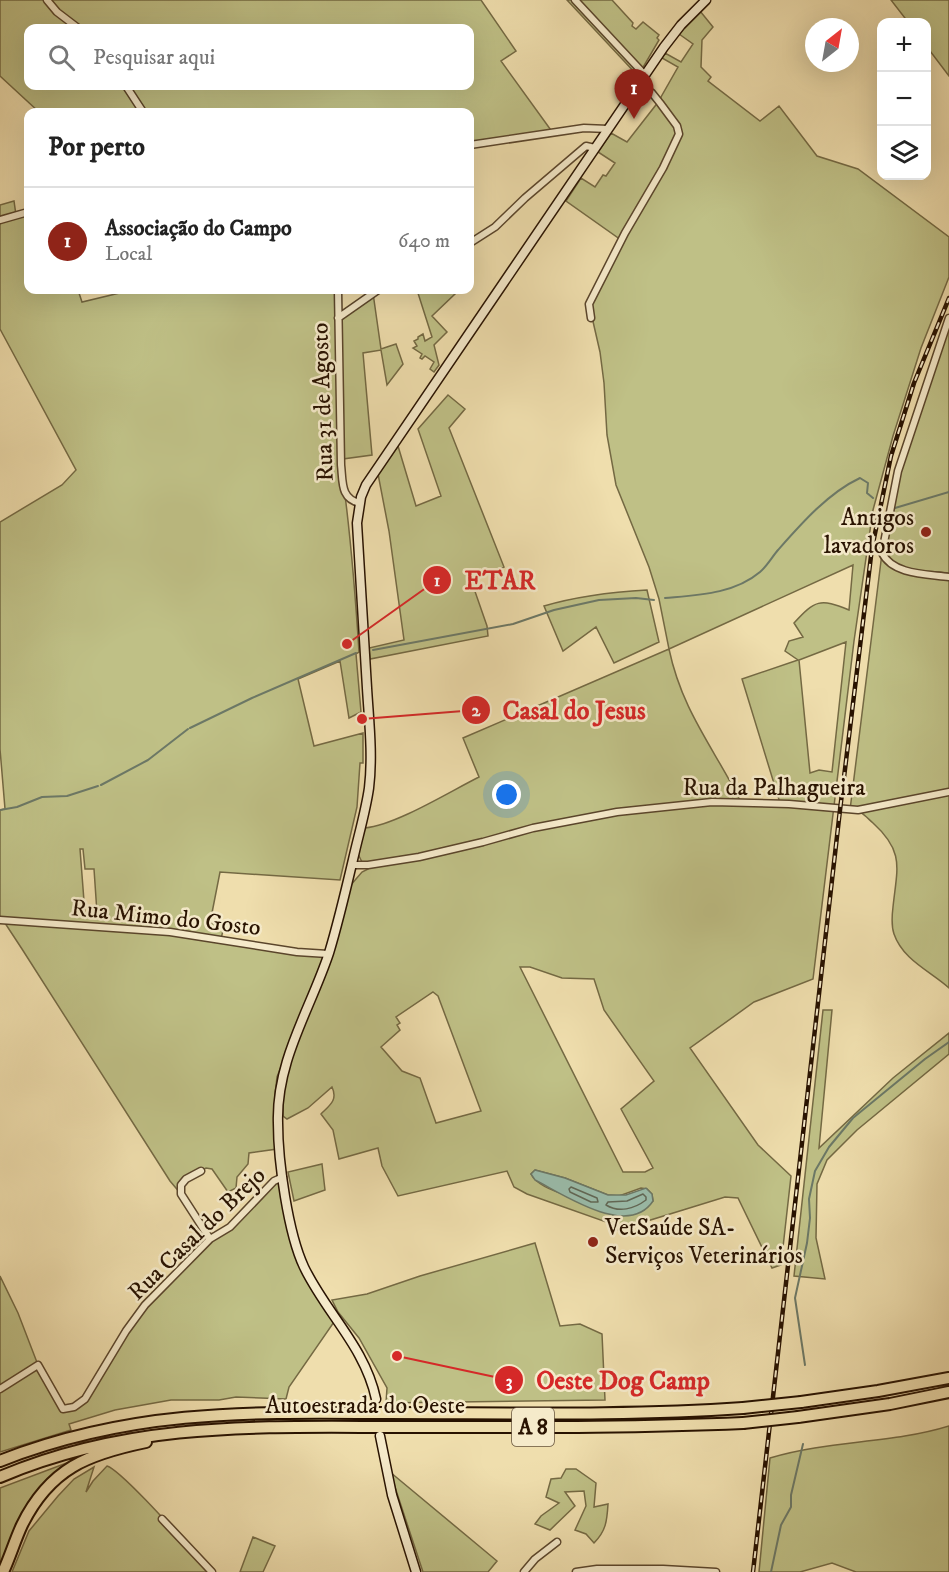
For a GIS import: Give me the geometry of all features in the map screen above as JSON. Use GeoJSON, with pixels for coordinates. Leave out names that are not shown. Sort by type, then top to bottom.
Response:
{"type":"FeatureCollection","features":[{"type":"Feature","properties":{"kind":"highway","name":"Autoestrada do Oeste"},"geometry":{"type":"LineString","coordinates":[[0,1461],[48,1444],[104,1429],[194,1416],[299,1412],[633,1413],[743,1408],[878,1391],[949,1378]]}},
{"type":"Feature","properties":{"kind":"highway","name":"Autoestrada do Oeste"},"geometry":{"type":"LineString","coordinates":[[0,1477],[40,1462],[99,1445],[187,1430],[248,1427],[608,1428],[743,1423],[798,1418],[890,1404],[949,1392]]}},
{"type":"Feature","properties":{"kind":"highway"},"geometry":{"type":"LineString","coordinates":[[3,1572],[28,1514],[42,1493],[62,1473],[104,1452],[168,1438],[187,1430]]}},
{"type":"Feature","properties":{"kind":"street"},"geometry":{"type":"LineString","coordinates":[[47,0],[57,12],[73,24]]}},
{"type":"Feature","properties":{"kind":"street"},"geometry":{"type":"LineString","coordinates":[[575,0],[645,75]]}},
{"type":"Feature","properties":{"kind":"street"},"geometry":{"type":"LineString","coordinates":[[376,1399],[359,1353],[304,1266],[293,1230],[283,1177],[278,1125],[280,1082],[338,921],[369,788],[370,755],[358,536],[360,503],[366,485],[638,84],[675,32],[706,0]]}},
{"type":"Feature","properties":{"kind":"street"},"geometry":{"type":"LineString","coordinates":[[591,318],[589,304],[679,134],[677,126],[652,93],[638,84]]}},
{"type":"Feature","properties":{"kind":"street"},"geometry":{"type":"LineString","coordinates":[[129,90],[140,108]]}},
{"type":"Feature","properties":{"kind":"street"},"geometry":{"type":"LineString","coordinates":[[474,144],[584,128],[608,129]]}},
{"type":"Feature","properties":{"kind":"street"},"geometry":{"type":"LineString","coordinates":[[474,240],[495,227],[586,146],[596,148]]}},
{"type":"Feature","properties":{"kind":"street"},"geometry":{"type":"LineString","coordinates":[[0,220],[24,213]]}},
{"type":"Feature","properties":{"kind":"street","name":"Rua 31 de Agosto"},"geometry":{"type":"LineString","coordinates":[[338,294],[341,465],[344,491],[348,498],[360,503]]}},
{"type":"Feature","properties":{"kind":"street"},"geometry":{"type":"LineString","coordinates":[[338,318],[372,294]]}},
{"type":"Feature","properties":{"kind":"street"},"geometry":{"type":"LineString","coordinates":[[949,318],[898,471],[882,553],[886,561],[906,571],[949,577]]}},
{"type":"Feature","properties":{"kind":"street","name":"Rua da Palhagueira"},"geometry":{"type":"LineString","coordinates":[[352,865],[368,865],[419,857],[533,828],[617,812],[712,802],[789,804],[858,810],[949,792]]}},
{"type":"Feature","properties":{"kind":"street","name":"Rua Mimo do Gosto"},"geometry":{"type":"LineString","coordinates":[[0,920],[170,932],[297,952],[328,954]]}},
{"type":"Feature","properties":{"kind":"street"},"geometry":{"type":"LineString","coordinates":[[201,1171],[186,1179],[181,1185],[181,1194],[210,1239]]}},
{"type":"Feature","properties":{"kind":"street","name":"Rua Casal do Brejo"},"geometry":{"type":"LineString","coordinates":[[0,1389],[38,1365],[63,1409],[74,1407],[85,1399],[145,1305],[210,1239],[228,1229],[274,1181],[283,1177]]}},
{"type":"Feature","properties":{"kind":"street"},"geometry":{"type":"LineString","coordinates":[[380,1436],[392,1495],[416,1572]]}},
{"type":"Feature","properties":{"kind":"street"},"geometry":{"type":"LineString","coordinates":[[162,1520],[212,1572]]}},
{"type":"Feature","properties":{"kind":"street"},"geometry":{"type":"LineString","coordinates":[[524,1572],[535,1559],[557,1542]]}},
{"type":"Feature","properties":{"kind":"street"},"geometry":{"type":"LineString","coordinates":[[576,1572],[597,1569],[716,1572]]}},
{"type":"Feature","properties":{"kind":"green space"},"geometry":{"type":"Polygon","coordinates":[[[0,0],[481,0],[516,51],[501,61],[553,133],[474,144],[474,108],[35,108],[0,76],[0,0]]]}},
{"type":"Feature","properties":{"kind":"green space"},"geometry":{"type":"Polygon","coordinates":[[[567,0],[612,0],[636,29],[643,22],[659,35],[657,38],[659,40],[638,76],[567,0]]]}},
{"type":"Feature","properties":{"kind":"green space"},"geometry":{"type":"Polygon","coordinates":[[[891,0],[949,0],[949,76],[931,52],[931,18],[905,18],[891,0]]]}},
{"type":"Feature","properties":{"kind":"green space"},"geometry":{"type":"Polygon","coordinates":[[[700,11],[713,27],[702,40],[701,67],[711,77],[708,81],[760,121],[779,106],[817,156],[858,169],[949,237],[949,277],[921,348],[893,436],[873,510],[854,641],[813,979],[754,1002],[690,1048],[758,1145],[791,1176],[781,1265],[772,1268],[738,1198],[725,1197],[618,1230],[615,1225],[527,1194],[514,1187],[507,1171],[398,1196],[382,1166],[378,1148],[339,1159],[333,1130],[321,1114],[334,1099],[332,1087],[308,1108],[287,1119],[283,1116],[283,1093],[290,1062],[350,886],[362,872],[368,869],[368,863],[362,862],[358,854],[365,828],[392,821],[479,777],[463,738],[669,649],[659,599],[649,567],[616,485],[607,435],[600,352],[589,304],[621,240],[566,201],[581,178],[595,187],[615,163],[598,152],[611,133],[627,142],[660,102],[678,67],[662,58],[665,53],[681,62],[693,44],[679,34],[700,11]],[[853,565],[669,649],[690,710],[741,802],[780,803],[742,679],[798,660],[785,651],[789,641],[803,637],[794,623],[813,606],[824,603],[849,610],[853,565]],[[846,642],[799,660],[810,773],[819,770],[832,772],[846,642]],[[520,967],[623,1172],[645,1172],[653,1168],[621,1109],[654,1081],[604,1010],[594,979],[562,978],[530,967],[520,967]],[[433,992],[396,1017],[400,1023],[397,1025],[400,1030],[381,1047],[402,1071],[420,1078],[436,1123],[481,1111],[438,996],[433,992]],[[535,1170],[531,1174],[538,1182],[565,1195],[616,1206],[643,1210],[653,1201],[652,1194],[647,1189],[641,1188],[619,1196],[608,1195],[565,1178],[535,1170]]]}},
{"type":"Feature","properties":{"kind":"green space"},"geometry":{"type":"Polygon","coordinates":[[[14,201],[16,215],[24,213],[24,294],[79,294],[82,302],[115,294],[338,294],[338,318],[373,294],[381,349],[396,344],[403,364],[387,385],[381,350],[363,353],[372,455],[343,459],[341,465],[354,581],[359,652],[356,654],[361,712],[349,718],[340,661],[298,679],[314,746],[363,733],[363,763],[360,763],[357,807],[340,880],[220,872],[210,923],[224,926],[221,939],[326,953],[277,1077],[275,1095],[277,1149],[249,1153],[248,1164],[237,1177],[236,1188],[228,1192],[212,1169],[206,1168],[186,1179],[181,1194],[170,1181],[22,949],[3,920],[0,920],[0,810],[5,809],[0,749],[0,522],[62,485],[76,470],[0,329],[0,205],[14,201]],[[80,849],[85,914],[97,913],[94,869],[85,869],[83,849],[80,849]]]}},
{"type":"Feature","properties":{"kind":"green space"},"geometry":{"type":"Polygon","coordinates":[[[418,294],[455,294],[432,316],[447,332],[434,345],[439,365],[434,372],[430,369],[434,362],[425,356],[420,358],[422,354],[413,348],[417,346],[414,341],[423,334],[425,341],[432,337],[418,294]]]}},
{"type":"Feature","properties":{"kind":"green space"},"geometry":{"type":"Polygon","coordinates":[[[949,318],[949,573],[920,571],[901,566],[888,555],[886,546],[898,471],[949,318]]]}},
{"type":"Feature","properties":{"kind":"green space"},"geometry":{"type":"Polygon","coordinates":[[[448,395],[465,409],[449,428],[504,567],[471,580],[487,626],[488,636],[370,659],[369,648],[404,640],[389,531],[378,474],[398,446],[416,506],[441,496],[418,429],[448,395]]]}},
{"type":"Feature","properties":{"kind":"green space"},"geometry":{"type":"Polygon","coordinates":[[[882,553],[893,566],[949,577],[949,988],[910,958],[898,943],[892,924],[897,871],[894,852],[883,833],[873,823],[860,812],[850,810],[882,553]]]}},
{"type":"Feature","properties":{"kind":"green space"},"geometry":{"type":"Polygon","coordinates":[[[647,590],[659,642],[614,663],[596,627],[563,651],[544,606],[595,595],[647,590]]]}},
{"type":"Feature","properties":{"kind":"green space"},"geometry":{"type":"Polygon","coordinates":[[[823,1010],[832,1010],[819,1148],[893,1078],[949,1033],[949,1054],[857,1130],[827,1160],[817,1184],[816,1238],[825,1279],[794,1276],[823,1010]]]}},
{"type":"Feature","properties":{"kind":"green space"},"geometry":{"type":"Polygon","coordinates":[[[322,1164],[325,1190],[294,1201],[288,1172],[322,1164]]]}},
{"type":"Feature","properties":{"kind":"green space"},"geometry":{"type":"Polygon","coordinates":[[[277,1183],[294,1251],[334,1322],[289,1387],[286,1399],[236,1397],[219,1400],[171,1400],[115,1410],[69,1424],[71,1430],[0,1452],[0,1276],[18,1313],[38,1365],[63,1409],[85,1399],[127,1330],[186,1263],[277,1183]]]}},
{"type":"Feature","properties":{"kind":"green space"},"geometry":{"type":"Polygon","coordinates":[[[535,1243],[560,1326],[580,1324],[602,1334],[605,1400],[386,1403],[387,1388],[359,1338],[338,1312],[332,1300],[367,1294],[420,1276],[535,1243]]]}},
{"type":"Feature","properties":{"kind":"green space"},"geometry":{"type":"Polygon","coordinates":[[[949,1426],[949,1572],[856,1572],[832,1563],[800,1572],[759,1572],[770,1458],[815,1448],[905,1436],[949,1426]]]}},
{"type":"Feature","properties":{"kind":"green space"},"geometry":{"type":"Polygon","coordinates":[[[72,1461],[45,1484],[26,1509],[12,1536],[0,1569],[0,1488],[72,1461]]]}},
{"type":"Feature","properties":{"kind":"green space"},"geometry":{"type":"Polygon","coordinates":[[[107,1466],[143,1497],[212,1572],[12,1572],[29,1531],[58,1496],[74,1479],[94,1467],[86,1492],[107,1466]]]}},
{"type":"Feature","properties":{"kind":"green space"},"geometry":{"type":"Polygon","coordinates":[[[566,1469],[576,1469],[596,1483],[594,1507],[608,1504],[605,1525],[594,1543],[586,1534],[575,1530],[586,1506],[584,1491],[565,1492],[575,1506],[550,1530],[535,1524],[541,1516],[559,1503],[546,1497],[551,1479],[561,1478],[566,1469]]]}},
{"type":"Feature","properties":{"kind":"green space"},"geometry":{"type":"Polygon","coordinates":[[[390,1472],[497,1561],[488,1572],[423,1572],[390,1472]]]}},
{"type":"Feature","properties":{"kind":"green space"},"geometry":{"type":"Polygon","coordinates":[[[253,1537],[275,1546],[263,1572],[240,1572],[253,1537]]]}},
{"type":"Feature","properties":{"kind":"water"},"geometry":{"type":"Polygon","coordinates":[[[535,1170],[565,1178],[608,1195],[626,1195],[646,1188],[652,1194],[653,1201],[642,1212],[628,1216],[612,1215],[578,1203],[535,1180],[531,1174],[535,1170]]]}},
{"type":"Feature","properties":{"kind":"waterway"},"geometry":{"type":"LineString","coordinates":[[665,598],[715,592],[750,579],[763,570],[778,550],[816,510],[837,492],[860,478],[868,483],[867,493],[873,498]]}},
{"type":"Feature","properties":{"kind":"waterway"},"geometry":{"type":"LineString","coordinates":[[895,508],[949,492]]}},
{"type":"Feature","properties":{"kind":"waterway"},"geometry":{"type":"LineString","coordinates":[[373,650],[513,624],[554,610],[599,600],[636,598],[654,600]]}},
{"type":"Feature","properties":{"kind":"waterway"},"geometry":{"type":"LineString","coordinates":[[190,728],[252,698],[356,653]]}},
{"type":"Feature","properties":{"kind":"waterway"},"geometry":{"type":"LineString","coordinates":[[101,785],[148,760],[188,729]]}},
{"type":"Feature","properties":{"kind":"waterway"},"geometry":{"type":"LineString","coordinates":[[0,810],[17,807],[42,797],[67,796],[98,786]]}},
{"type":"Feature","properties":{"kind":"waterway"},"geometry":{"type":"LineString","coordinates":[[805,1365],[795,1298],[807,1243],[810,1218],[809,1199],[815,1171],[829,1147],[853,1118],[949,1042]]}},
{"type":"Feature","properties":{"kind":"waterway"},"geometry":{"type":"LineString","coordinates":[[771,1572],[781,1525],[791,1507],[791,1495],[803,1444]]}},
{"type":"Feature","properties":{"kind":"railway"},"geometry":{"type":"LineString","coordinates":[[753,1572],[872,548],[891,456],[914,383],[949,298]]}},
{"type":"Feature","properties":{"kind":"place","name":"Associação do Campo"},"geometry":{"type":"Point","coordinates":[634,119]}},
{"type":"Feature","properties":{"kind":"place","name":"Antigos lavadoros"},"geometry":{"type":"Point","coordinates":[926,532]}},
{"type":"Feature","properties":{"kind":"place","name":"ETAR"},"geometry":{"type":"Point","coordinates":[347,644]}},
{"type":"Feature","properties":{"kind":"place","name":"Casal do Jesus"},"geometry":{"type":"Point","coordinates":[362,719]}},
{"type":"Feature","properties":{"kind":"place","name":"VetSaúde SA- Serviços Veterinários"},"geometry":{"type":"Point","coordinates":[593,1242]}},
{"type":"Feature","properties":{"kind":"place","name":"Oeste Dog Camp"},"geometry":{"type":"Point","coordinates":[397,1356]}}]}
